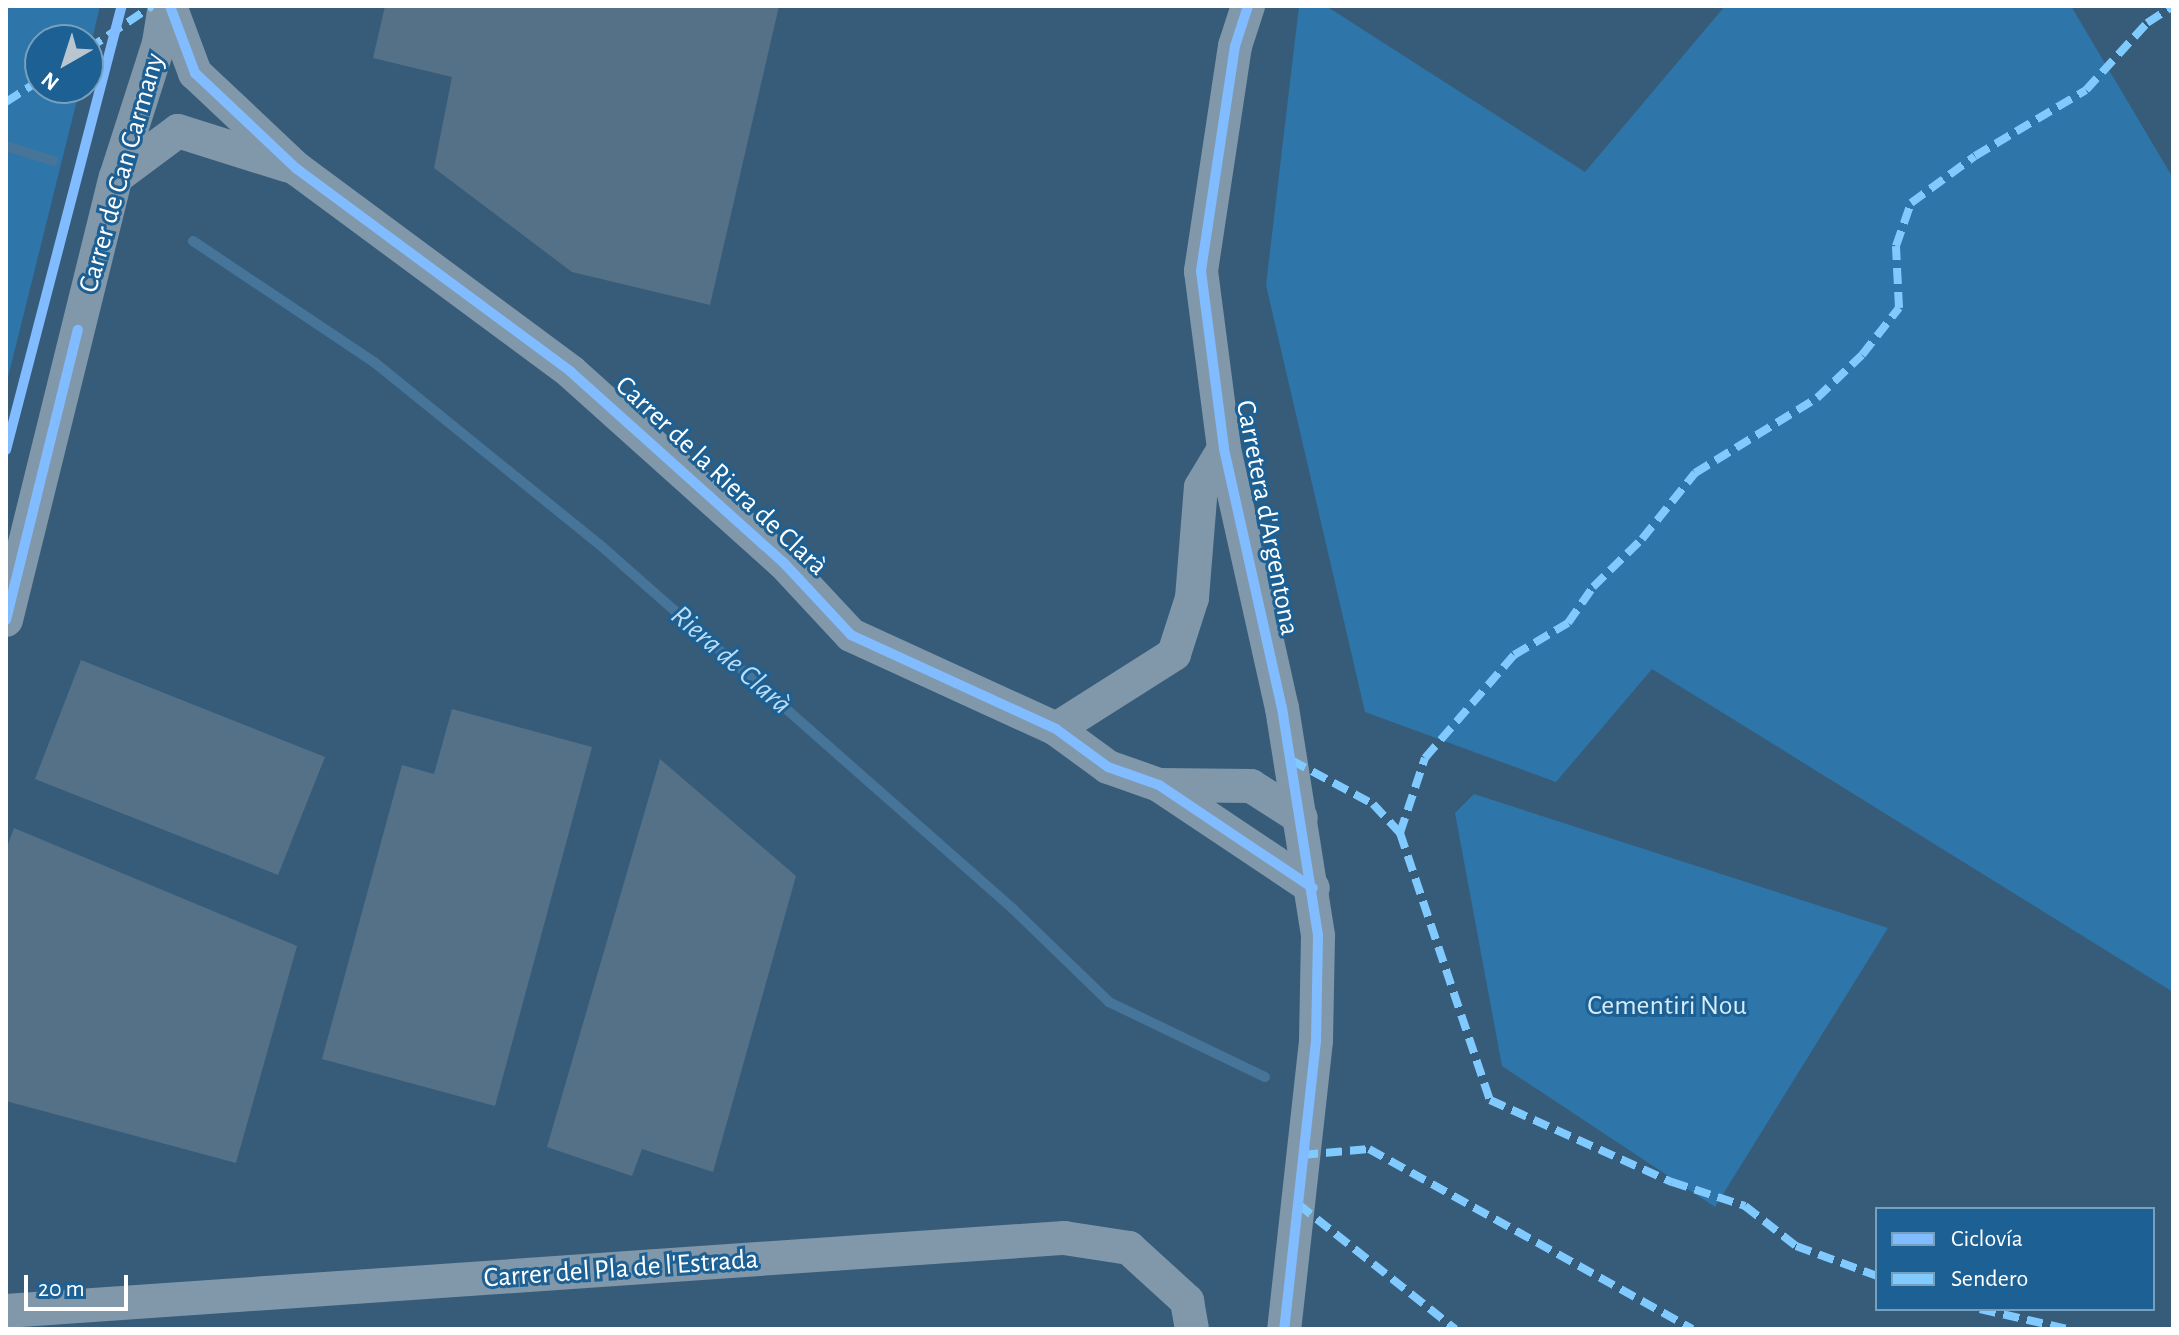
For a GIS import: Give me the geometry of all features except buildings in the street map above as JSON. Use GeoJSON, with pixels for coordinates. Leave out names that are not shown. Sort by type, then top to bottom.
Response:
{"type":"FeatureCollection","features":[{"type":"Feature","properties":{"kind":"street","name":"Carrer de la Riera de Clarà"},"geometry":{"type":"LineString","coordinates":[[168,6],[195,73],[297,169],[571,372],[783,562],[851,635],[1056,729],[1108,767],[1159,785],[1313,888]]}},
{"type":"Feature","properties":{"kind":"street","name":"Carrer de Can Carmany"},"geometry":{"type":"LineString","coordinates":[[6,620],[116,177],[168,6]]}},
{"type":"Feature","properties":{"kind":"street","name":"Carretera d'Argentona"},"geometry":{"type":"LineString","coordinates":[[1248,6],[1235,46],[1201,271],[1224,449],[1282,708],[1313,888],[1318,936],[1316,1041],[1284,1329]]}},
{"type":"Feature","properties":{"kind":"street","name":"Carrer de la Riera de Clarà"},"geometry":{"type":"LineString","coordinates":[[116,177],[178,131],[297,169]]}},
{"type":"Feature","properties":{"kind":"street"},"geometry":{"type":"LineString","coordinates":[[1056,729],[1174,654],[1192,598],[1201,487],[1224,449]]}},
{"type":"Feature","properties":{"kind":"street"},"geometry":{"type":"LineString","coordinates":[[1159,785],[1251,786],[1301,818]]}},
{"type":"Feature","properties":{"kind":"street","name":"Carrer del Pla de l'Estrada"},"geometry":{"type":"LineString","coordinates":[[6,1311],[1064,1238],[1129,1248],[1187,1301],[1192,1329]]}},
{"type":"Feature","properties":{"kind":"green space"},"geometry":{"type":"Polygon","coordinates":[[[6,6],[100,6],[96,24],[24,24],[24,104],[76,104],[6,385],[6,6]]]}},
{"type":"Feature","properties":{"kind":"green space"},"geometry":{"type":"Polygon","coordinates":[[[1299,6],[1326,6],[1585,172],[1725,6],[2071,6],[2173,178],[2173,992],[1652,669],[1556,782],[1365,712],[1266,285],[1299,6]]]}},
{"type":"Feature","properties":{"kind":"green space","name":"Cementiri Nou"},"geometry":{"type":"Polygon","coordinates":[[[1474,794],[1888,928],[1715,1207],[1502,1066],[1455,813],[1474,794]]]}},
{"type":"Feature","properties":{"kind":"waterway","name":"Riera de Clarà"},"geometry":{"type":"LineString","coordinates":[[6,146],[54,161]]}},
{"type":"Feature","properties":{"kind":"waterway","name":"Riera de Clarà"},"geometry":{"type":"LineString","coordinates":[[193,241],[374,362],[599,544],[1012,908],[1109,1002],[1265,1077]]}},
{"type":"Feature","properties":{"kind":"marked path"},"geometry":{"type":"LineString","coordinates":[[104,38],[152,6]]}},
{"type":"Feature","properties":{"kind":"marked path"},"geometry":{"type":"LineString","coordinates":[[1400,833],[1425,758],[1514,655],[1568,623],[1593,587],[1642,539],[1695,473],[1817,398],[1862,355],[1899,308],[1896,246],[1911,203],[1975,156],[2086,90],[2147,23],[2173,6]]}},
{"type":"Feature","properties":{"kind":"marked path"},"geometry":{"type":"LineString","coordinates":[[6,102],[24,90]]}},
{"type":"Feature","properties":{"kind":"marked path"},"geometry":{"type":"LineString","coordinates":[[1291,760],[1373,804],[1400,833],[1490,1100],[1672,1182],[1745,1206],[1796,1246],[1875,1275]]}},
{"type":"Feature","properties":{"kind":"marked path"},"geometry":{"type":"LineString","coordinates":[[1302,1155],[1369,1149],[1692,1329]]}},
{"type":"Feature","properties":{"kind":"marked path"},"geometry":{"type":"LineString","coordinates":[[1298,1204],[1455,1329]]}},
{"type":"Feature","properties":{"kind":"marked path"},"geometry":{"type":"LineString","coordinates":[[1989,1311],[2067,1329]]}},
{"type":"Feature","properties":{"kind":"cycle path"},"geometry":{"type":"LineString","coordinates":[[6,450],[122,6]]}},
{"type":"Feature","properties":{"kind":"cycle path"},"geometry":{"type":"LineString","coordinates":[[170,6],[195,73],[297,169],[571,372],[783,562],[851,635],[1056,729],[1108,767],[1159,785],[1313,888]]}},
{"type":"Feature","properties":{"kind":"cycle path"},"geometry":{"type":"LineString","coordinates":[[1248,6],[1235,46],[1201,271],[1224,449],[1282,708],[1318,936],[1316,1041],[1284,1329]]}},
{"type":"Feature","properties":{"kind":"cycle path"},"geometry":{"type":"LineString","coordinates":[[6,620],[78,330]]}}]}
